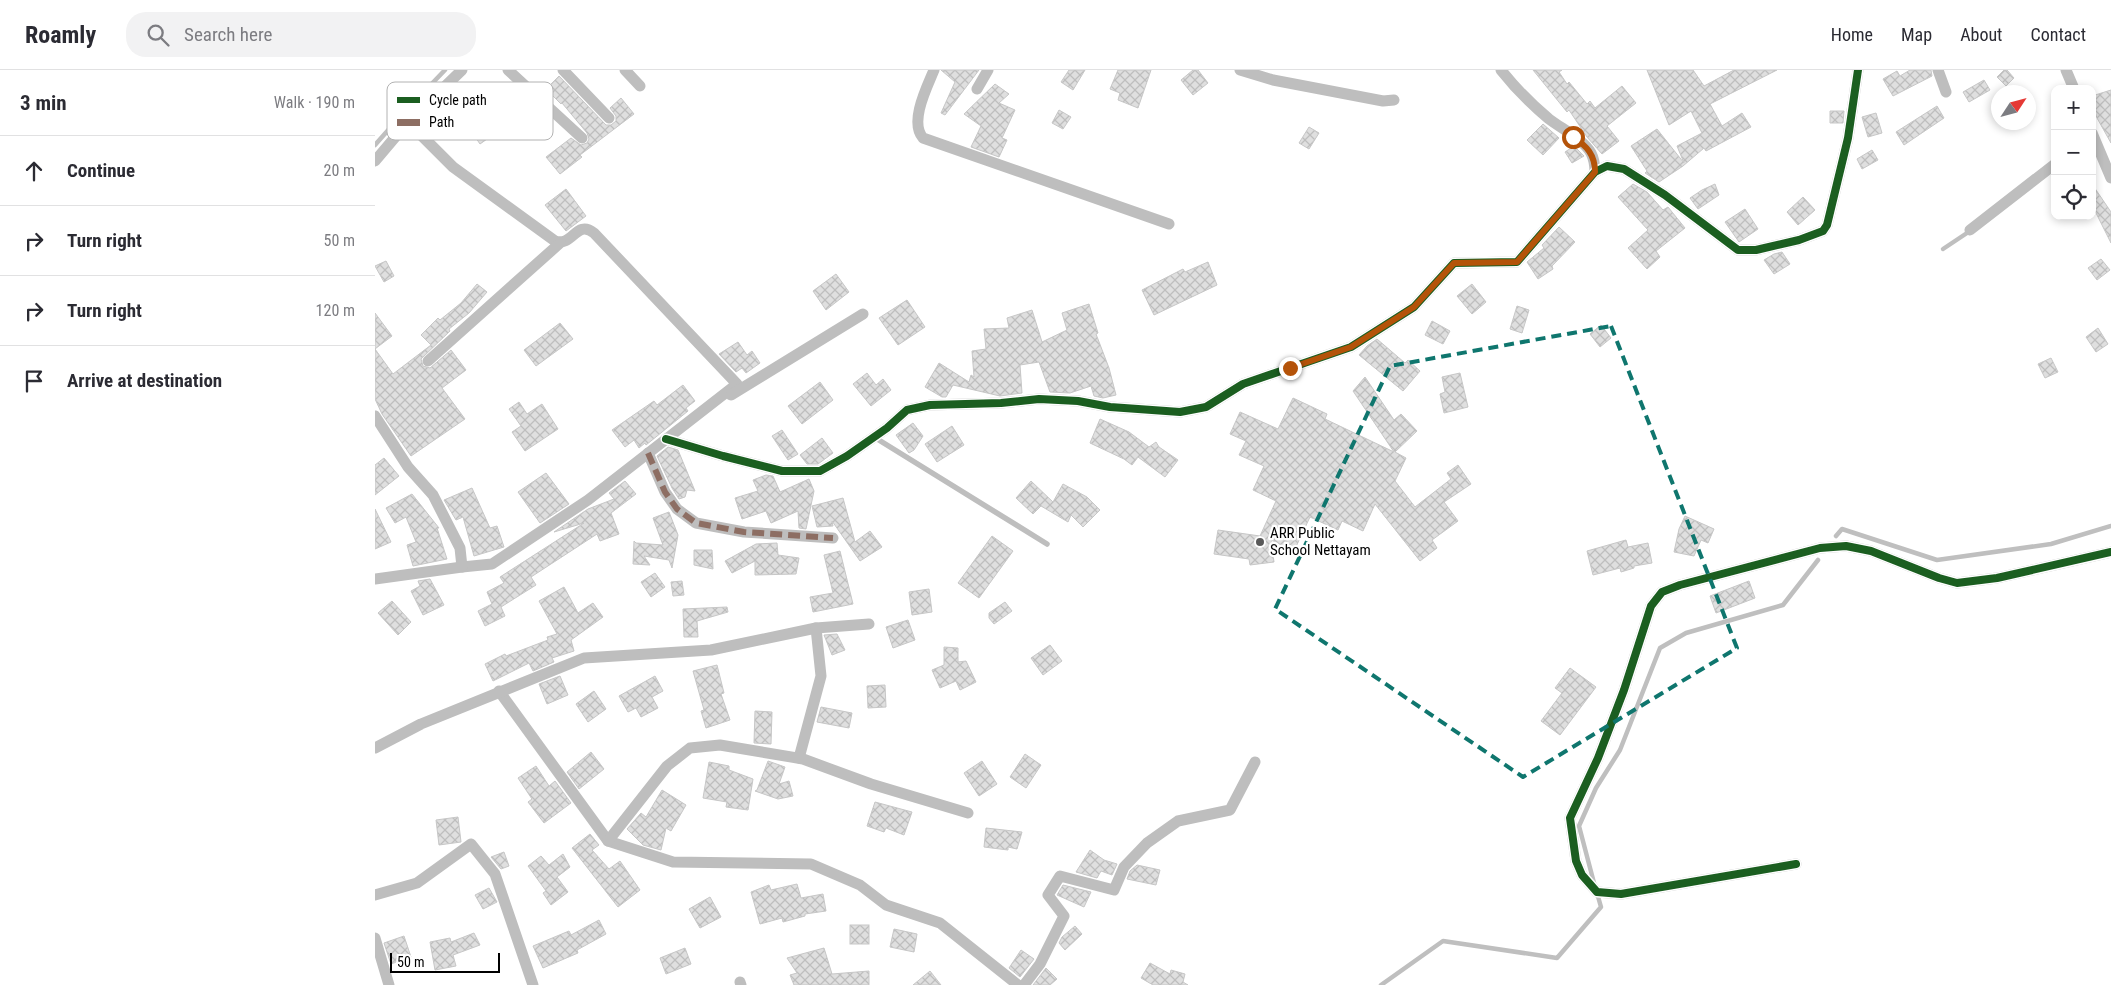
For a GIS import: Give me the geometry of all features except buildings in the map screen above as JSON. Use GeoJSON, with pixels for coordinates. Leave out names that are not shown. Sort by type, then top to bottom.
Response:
{"type":"FeatureCollection","features":[{"type":"Feature","properties":{"kind":"street"},"geometry":{"type":"LineString","coordinates":[[450,82],[462,70]]}},
{"type":"Feature","properties":{"kind":"street"},"geometry":{"type":"LineString","coordinates":[[509,70],[522,82]]}},
{"type":"Feature","properties":{"kind":"street"},"geometry":{"type":"LineString","coordinates":[[563,70],[609,118]]}},
{"type":"Feature","properties":{"kind":"street"},"geometry":{"type":"LineString","coordinates":[[625,70],[640,86]]}},
{"type":"Feature","properties":{"kind":"street"},"geometry":{"type":"LineString","coordinates":[[934,70],[926,89],[917,123],[919,133],[923,138],[1169,224]]}},
{"type":"Feature","properties":{"kind":"street"},"geometry":{"type":"LineString","coordinates":[[977,89],[988,70]]}},
{"type":"Feature","properties":{"kind":"street"},"geometry":{"type":"LineString","coordinates":[[1240,70],[1273,80],[1383,101],[1394,100]]}},
{"type":"Feature","properties":{"kind":"street"},"geometry":{"type":"LineString","coordinates":[[1501,70],[1519,94],[1591,152],[1595,162],[1595,172]]}},
{"type":"Feature","properties":{"kind":"street"},"geometry":{"type":"LineString","coordinates":[[666,439],[783,471],[819,471],[887,428],[907,410],[930,405],[1001,403],[1039,398],[1181,412],[1206,407],[1243,384],[1351,347],[1414,307],[1454,263],[1517,262],[1595,172],[1607,166],[1624,169],[1665,195],[1738,250],[1757,250],[1816,234],[1823,231],[1827,225],[1847,138],[1858,70]]}},
{"type":"Feature","properties":{"kind":"street"},"geometry":{"type":"LineString","coordinates":[[1938,70],[1946,92]]}},
{"type":"Feature","properties":{"kind":"street"},"geometry":{"type":"LineString","coordinates":[[2066,70],[2072,85]]}},
{"type":"Feature","properties":{"kind":"street"},"geometry":{"type":"LineString","coordinates":[[553,111],[582,138]]}},
{"type":"Feature","properties":{"kind":"street"},"geometry":{"type":"LineString","coordinates":[[375,162],[393,140]]}},
{"type":"Feature","properties":{"kind":"street"},"geometry":{"type":"LineString","coordinates":[[426,140],[453,167],[560,243]]}},
{"type":"Feature","properties":{"kind":"street"},"geometry":{"type":"LineString","coordinates":[[2096,143],[2111,177]]}},
{"type":"Feature","properties":{"kind":"street"},"geometry":{"type":"LineString","coordinates":[[1969,230],[2051,167]]}},
{"type":"Feature","properties":{"kind":"street"},"geometry":{"type":"LineString","coordinates":[[375,579],[491,564],[588,500],[737,384],[588,228],[582,228],[560,243],[428,361]]}},
{"type":"Feature","properties":{"kind":"street"},"geometry":{"type":"LineString","coordinates":[[687,422],[863,314]]}},
{"type":"Feature","properties":{"kind":"street"},"geometry":{"type":"LineString","coordinates":[[375,416],[409,467],[433,495],[460,548],[461,567]]}},
{"type":"Feature","properties":{"kind":"street"},"geometry":{"type":"LineString","coordinates":[[648,453],[665,492],[677,510],[696,523],[744,532],[833,538]]}},
{"type":"Feature","properties":{"kind":"street"},"geometry":{"type":"LineString","coordinates":[[1796,864],[1621,894],[1597,892],[1582,875],[1576,861],[1570,818],[1599,758],[1624,690],[1647,616],[1656,597],[1661,592],[1820,548],[1846,546],[1871,551],[1939,578],[1957,583],[1997,578],[2111,552]]}},
{"type":"Feature","properties":{"kind":"street"},"geometry":{"type":"LineString","coordinates":[[375,748],[421,724],[584,658],[711,650],[816,628],[869,624]]}},
{"type":"Feature","properties":{"kind":"street"},"geometry":{"type":"LineString","coordinates":[[799,758],[821,676],[816,628]]}},
{"type":"Feature","properties":{"kind":"street"},"geometry":{"type":"LineString","coordinates":[[499,691],[608,841],[673,862],[811,864],[860,885],[885,905],[940,923],[1018,985]]}},
{"type":"Feature","properties":{"kind":"street"},"geometry":{"type":"LineString","coordinates":[[608,841],[667,766],[691,748],[720,745],[799,758],[871,784],[968,813]]}},
{"type":"Feature","properties":{"kind":"street"},"geometry":{"type":"LineString","coordinates":[[1024,985],[1040,964],[1063,916],[1048,895],[1060,876],[1114,890],[1124,867],[1147,843],[1178,820],[1230,810],[1255,762]]}},
{"type":"Feature","properties":{"kind":"street"},"geometry":{"type":"LineString","coordinates":[[375,895],[417,883],[471,844],[495,874],[533,985]]}},
{"type":"Feature","properties":{"kind":"street"},"geometry":{"type":"LineString","coordinates":[[375,938],[389,985]]}},
{"type":"Feature","properties":{"kind":"lane"},"geometry":{"type":"LineString","coordinates":[[874,437],[1047,544]]}},
{"type":"Feature","properties":{"kind":"highlighted area"},"geometry":{"type":"Polygon","coordinates":[[[1611,326],[1737,648],[1523,777],[1275,609],[1390,366],[1611,326]]]}},
{"type":"Feature","properties":{"kind":"waterway"},"geometry":{"type":"LineString","coordinates":[[433,82],[445,70]]}},
{"type":"Feature","properties":{"kind":"waterway"},"geometry":{"type":"LineString","coordinates":[[375,145],[387,131]]}},
{"type":"Feature","properties":{"kind":"waterway"},"geometry":{"type":"LineString","coordinates":[[1943,249],[1970,231]]}},
{"type":"Feature","properties":{"kind":"waterway"},"geometry":{"type":"LineString","coordinates":[[1836,536],[1842,529],[1937,560],[2051,544],[2111,526]]}},
{"type":"Feature","properties":{"kind":"waterway"},"geometry":{"type":"LineString","coordinates":[[1594,883],[1579,826],[1596,788],[1620,750],[1660,648],[1686,633],[1783,605],[1818,560]]}},
{"type":"Feature","properties":{"kind":"waterway"},"geometry":{"type":"LineString","coordinates":[[1381,985],[1443,941],[1557,958],[1601,907],[1597,893]]}},
{"type":"Feature","properties":{"kind":"marked path"},"geometry":{"type":"LineString","coordinates":[[648,453],[665,492],[677,509],[696,523],[744,532],[833,538]]}},
{"type":"Feature","properties":{"kind":"cycle path"},"geometry":{"type":"LineString","coordinates":[[666,439],[782,471],[820,471],[847,456],[887,428],[907,410],[930,405],[1001,403],[1039,399],[1078,401],[1110,407],[1180,412],[1206,407],[1243,384],[1351,347],[1414,307],[1454,263],[1517,262],[1595,172],[1607,166],[1624,169],[1665,195],[1738,250],[1756,250],[1799,240],[1823,231],[1827,225],[1848,138],[1858,70]]}},
{"type":"Feature","properties":{"kind":"cycle path"},"geometry":{"type":"LineString","coordinates":[[1796,864],[1621,894],[1597,892],[1582,875],[1576,861],[1570,818],[1598,758],[1624,690],[1651,606],[1662,592],[1680,585],[1820,548],[1846,546],[1871,551],[1939,578],[1957,583],[1997,578],[2111,552]]}},
{"type":"Feature","properties":{"kind":"place","name":"ARR Public School Nettayam"},"geometry":{"type":"Point","coordinates":[1260,542]}},
{"type":"Feature","properties":{"kind":"route"},"geometry":{"type":"LineString","coordinates":[[1290,368],[1351,347],[1414,307],[1454,263],[1517,262],[1595,172],[1595,162],[1591,152],[1573,137]]}}]}
